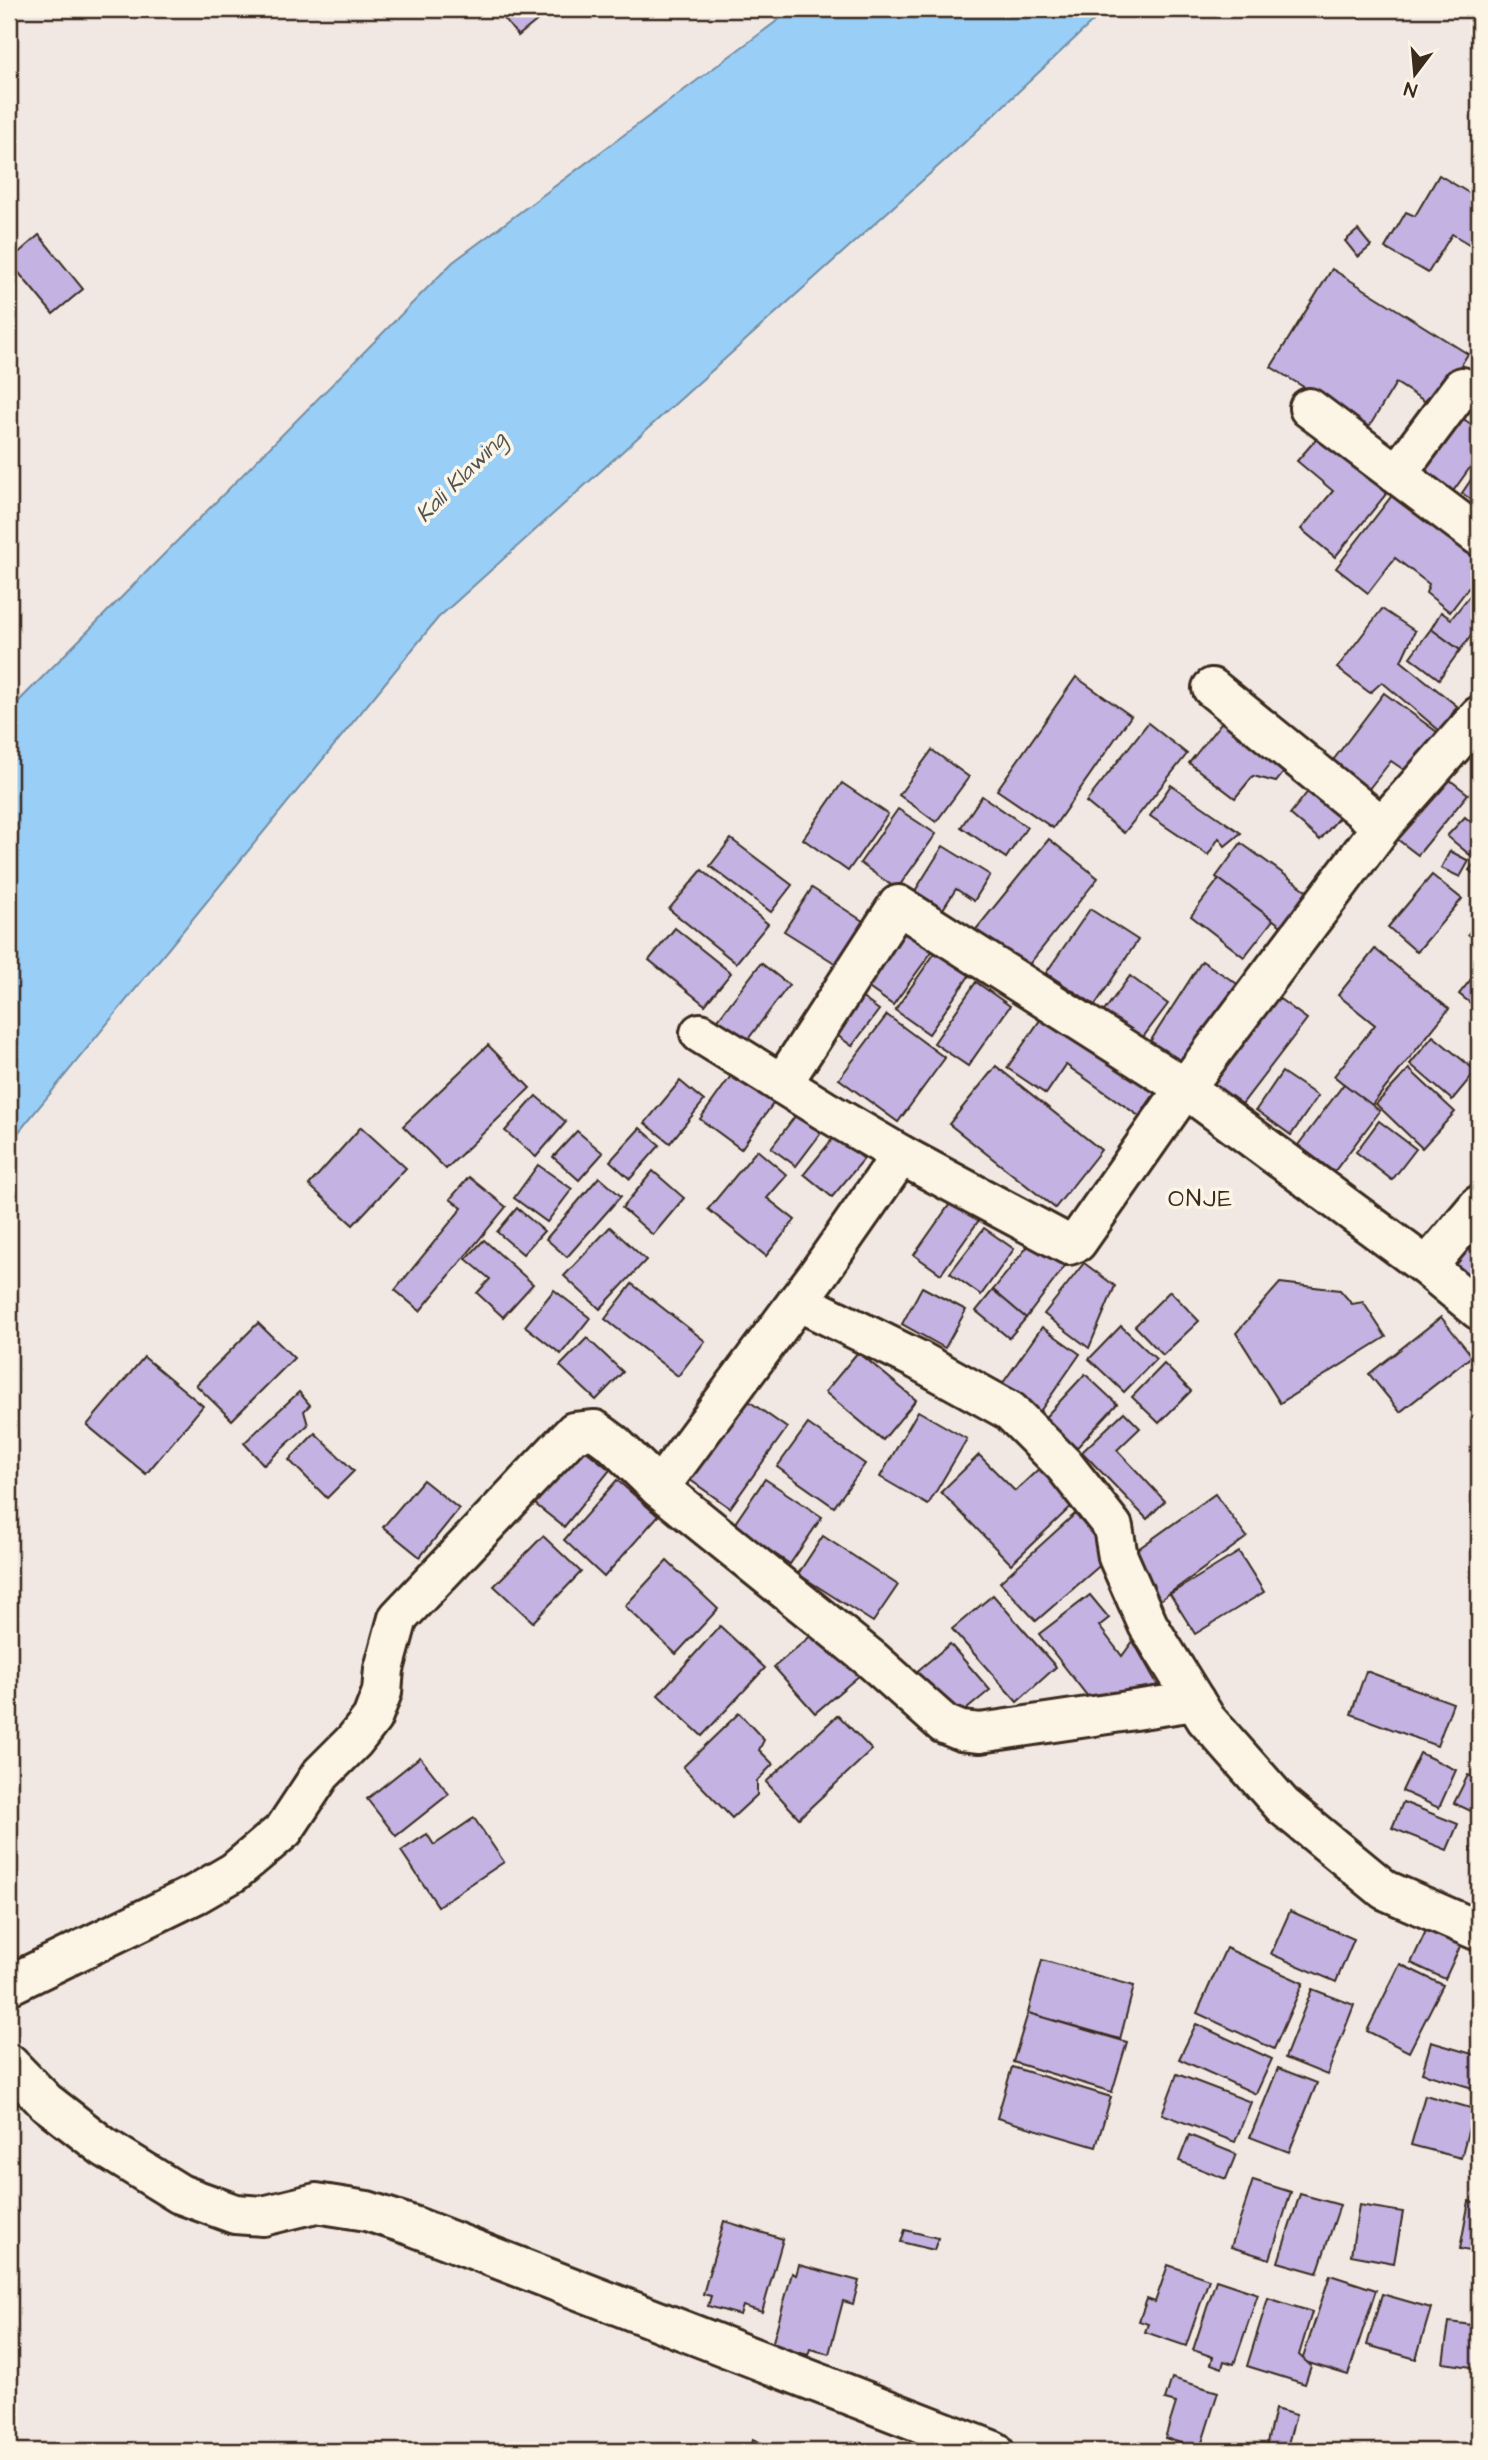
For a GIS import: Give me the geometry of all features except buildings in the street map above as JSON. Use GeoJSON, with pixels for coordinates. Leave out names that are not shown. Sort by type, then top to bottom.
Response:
{"type":"FeatureCollection","features":[{"type":"Feature","properties":{"kind":"street"},"geometry":{"type":"LineString","coordinates":[[1396,474],[1462,387]]}},
{"type":"Feature","properties":{"kind":"street"},"geometry":{"type":"LineString","coordinates":[[1309,408],[1479,536]]}},
{"type":"Feature","properties":{"kind":"street"},"geometry":{"type":"LineString","coordinates":[[1212,688],[1382,826]]}},
{"type":"Feature","properties":{"kind":"street"},"geometry":{"type":"LineString","coordinates":[[700,1033],[901,1155],[1069,1245],[1077,1242],[1185,1088],[1382,826],[1479,716]]}},
{"type":"Feature","properties":{"kind":"street"},"geometry":{"type":"LineString","coordinates":[[782,1084],[898,905],[1185,1088],[1427,1267],[1479,1310]]}},
{"type":"Feature","properties":{"kind":"street"},"geometry":{"type":"LineString","coordinates":[[659,1488],[799,1301],[901,1155]]}},
{"type":"Feature","properties":{"kind":"street"},"geometry":{"type":"LineString","coordinates":[[1427,1267],[1479,1205]]}},
{"type":"Feature","properties":{"kind":"street"},"geometry":{"type":"LineString","coordinates":[[799,1301],[916,1359],[1010,1411],[1064,1465],[1113,1527],[1118,1557],[1148,1625],[1206,1719],[1283,1806],[1385,1890],[1479,1931]]}},
{"type":"Feature","properties":{"kind":"street"},"geometry":{"type":"LineString","coordinates":[[9,1985],[196,1894],[234,1872],[284,1829],[321,1774],[354,1741],[372,1718],[382,1692],[384,1669],[398,1618],[574,1432],[595,1430],[614,1444],[659,1488],[871,1659],[944,1724],[980,1734],[1195,1701]]}},
{"type":"Feature","properties":{"kind":"street"},"geometry":{"type":"LineString","coordinates":[[9,2064],[46,2102],[104,2147],[180,2194],[205,2204],[235,2214],[263,2216],[316,2203],[367,2211],[413,2226],[994,2451]]}},
{"type":"Feature","properties":{"kind":"water","name":"Kali Klawing"},"geometry":{"type":"Polygon","coordinates":[[[793,9],[1106,9],[965,142],[438,618],[9,1144],[9,711],[453,262],[793,9]]]}},
{"type":"Feature","properties":{"kind":"district","name":"ONJE"},"geometry":{"type":"Point","coordinates":[1201,1199]}}]}
